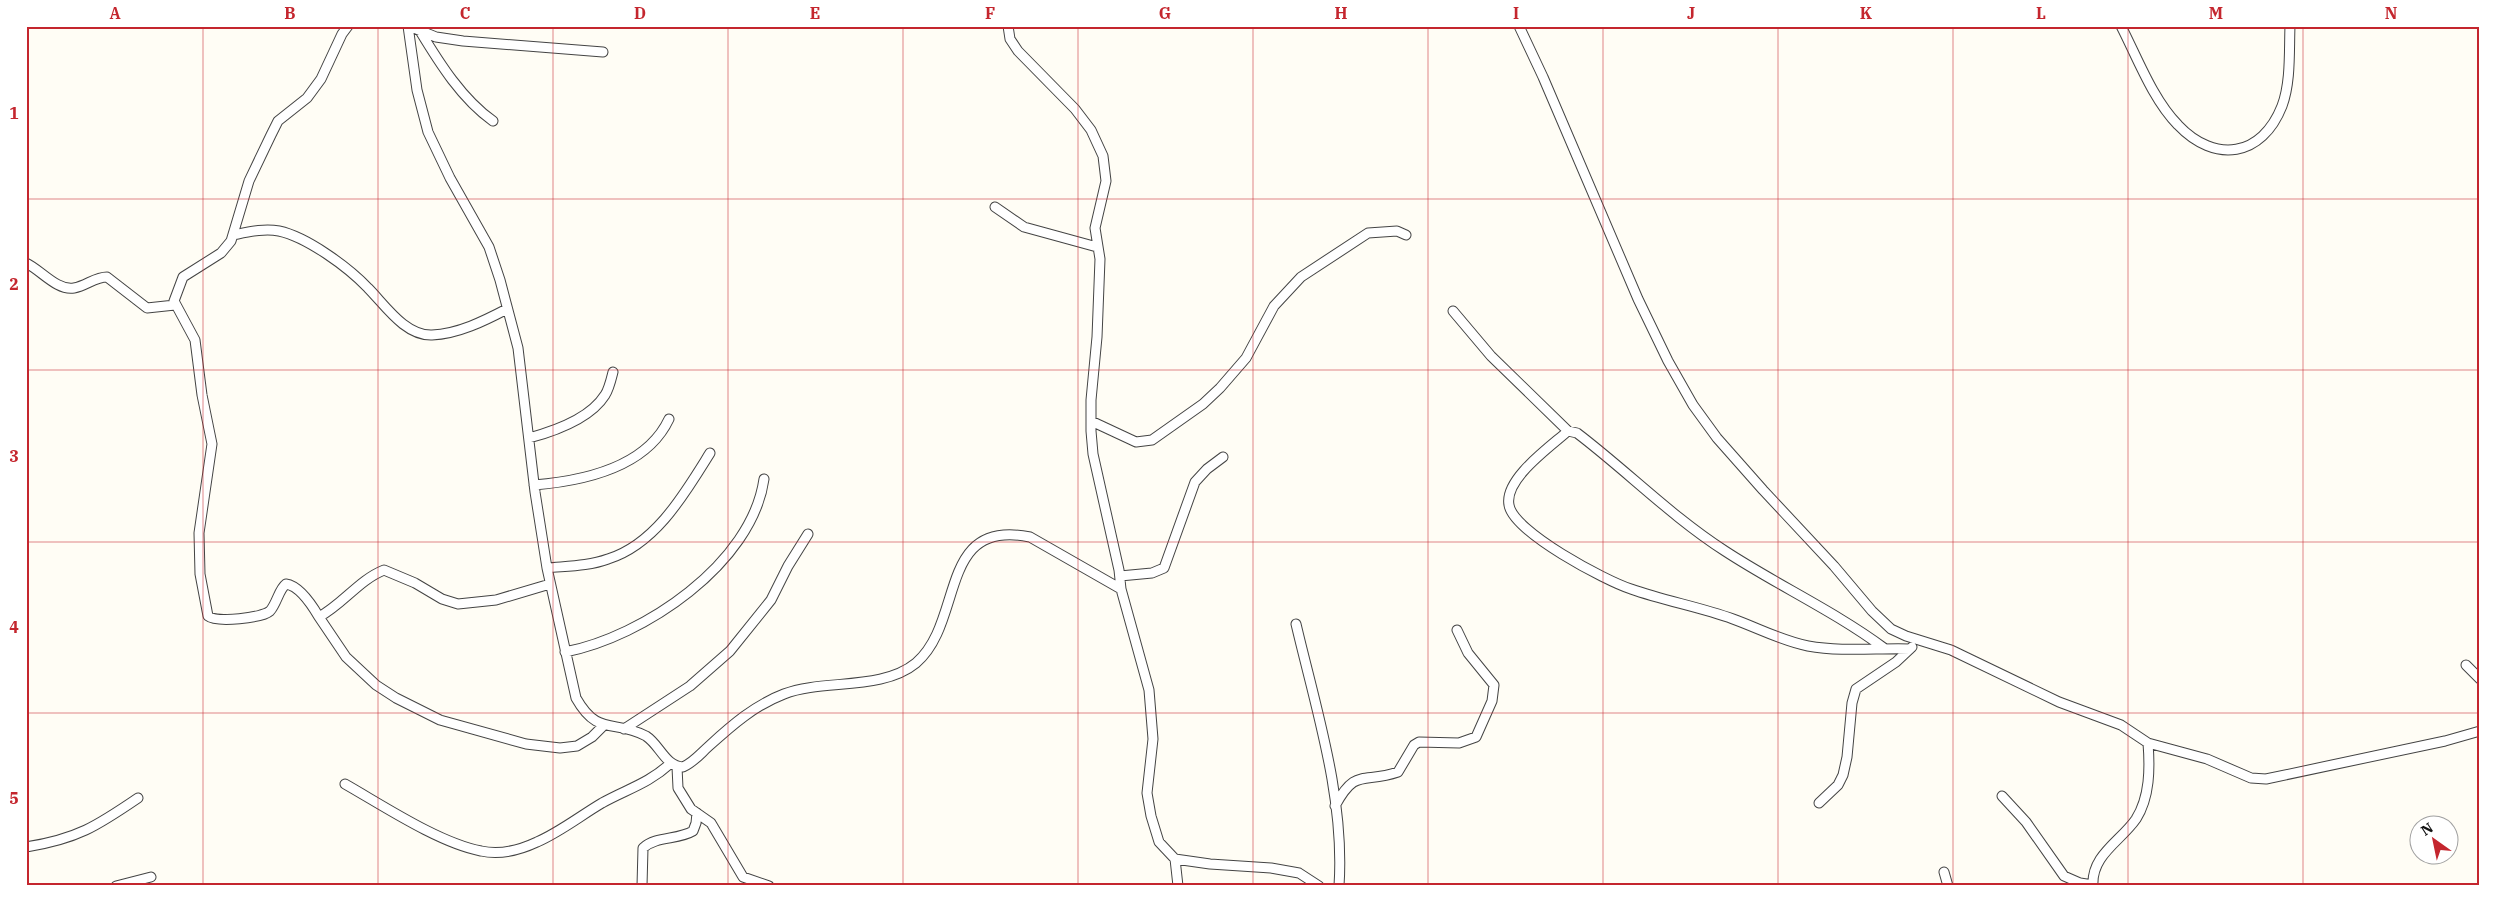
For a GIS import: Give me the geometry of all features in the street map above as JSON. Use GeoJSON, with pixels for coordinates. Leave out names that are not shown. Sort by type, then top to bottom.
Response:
{"type":"FeatureCollection","features":[{"type":"Feature","properties":{"kind":"street"},"geometry":{"type":"LineString","coordinates":[[348,26],[342,34],[321,79],[307,98],[278,121],[270,135],[248,181],[233,235],[221,253],[183,277],[176,296],[175,305],[195,340],[202,395],[212,444],[199,533],[200,574],[208,616],[217,620],[267,613],[273,607],[283,586],[286,584],[291,585],[303,595],[346,657],[376,686],[440,720],[526,744],[560,748],[577,746],[592,737],[603,726]]}},
{"type":"Feature","properties":{"kind":"street"},"geometry":{"type":"LineString","coordinates":[[603,52],[463,41],[436,37],[408,26],[416,90],[428,132],[450,178],[489,247],[518,348],[534,485],[547,568],[576,698],[584,712],[603,726],[634,730],[657,745],[674,765],[678,788],[691,809],[711,823],[743,876],[769,886]]}},
{"type":"Feature","properties":{"kind":"street"},"geometry":{"type":"LineString","coordinates":[[1008,26],[1010,40],[1018,51],[1075,109],[1092,130],[1103,156],[1106,181],[1095,228],[1100,259],[1091,421],[1093,454],[1121,588],[1148,690],[1153,740],[1147,794],[1151,816],[1159,842],[1175,859],[1178,886]]}},
{"type":"Feature","properties":{"kind":"street"},"geometry":{"type":"LineString","coordinates":[[1519,26],[1543,77],[1638,299],[1668,361],[1693,405],[1737,460],[1834,566],[1872,611],[1891,629],[1951,650],[2059,702],[2121,725],[2148,743],[2207,759],[2251,778],[2266,779],[2446,741],[2480,731]]}},
{"type":"Feature","properties":{"kind":"street"},"geometry":{"type":"LineString","coordinates":[[2121,26],[2163,107],[2177,124],[2196,141],[2206,147],[2219,150],[2238,150],[2254,143],[2274,122],[2283,104],[2287,82],[2290,26]]}},
{"type":"Feature","properties":{"kind":"street"},"geometry":{"type":"LineString","coordinates":[[420,31],[453,80],[479,109],[493,121]]}},
{"type":"Feature","properties":{"kind":"street"},"geometry":{"type":"LineString","coordinates":[[995,207],[1024,227],[1097,247]]}},
{"type":"Feature","properties":{"kind":"street"},"geometry":{"type":"LineString","coordinates":[[233,235],[254,231],[278,231],[299,239],[354,274],[406,326],[430,335],[480,324],[507,309]]}},
{"type":"Feature","properties":{"kind":"street"},"geometry":{"type":"LineString","coordinates":[[1091,421],[1136,442],[1152,440],[1203,404],[1220,388],[1246,358],[1274,306],[1301,277],[1368,234],[1397,231],[1406,235]]}},
{"type":"Feature","properties":{"kind":"street"},"geometry":{"type":"LineString","coordinates":[[26,264],[37,268],[62,288],[75,288],[100,277],[107,277],[146,308],[175,305]]}},
{"type":"Feature","properties":{"kind":"street"},"geometry":{"type":"LineString","coordinates":[[1453,311],[1491,356],[1568,432],[1577,433],[1629,477],[1725,551],[1853,626],[1884,648]]}},
{"type":"Feature","properties":{"kind":"street"},"geometry":{"type":"LineString","coordinates":[[530,438],[549,432],[588,412],[605,396],[613,372]]}},
{"type":"Feature","properties":{"kind":"street"},"geometry":{"type":"LineString","coordinates":[[534,485],[567,482],[633,458],[662,432],[668,419]]}},
{"type":"Feature","properties":{"kind":"street"},"geometry":{"type":"LineString","coordinates":[[1568,432],[1527,468],[1511,489],[1509,506],[1512,514],[1528,532],[1581,565],[1631,589],[1696,606],[1807,646],[1843,649],[1910,649]]}},
{"type":"Feature","properties":{"kind":"street"},"geometry":{"type":"LineString","coordinates":[[547,568],[582,565],[609,559],[635,546],[672,510],[710,453]]}},
{"type":"Feature","properties":{"kind":"street"},"geometry":{"type":"LineString","coordinates":[[1120,576],[1152,573],[1164,568],[1195,482],[1207,469],[1223,457]]}},
{"type":"Feature","properties":{"kind":"street"},"geometry":{"type":"LineString","coordinates":[[565,652],[612,640],[648,619],[700,584],[723,559],[742,533],[750,518],[764,479]]}},
{"type":"Feature","properties":{"kind":"street"},"geometry":{"type":"LineString","coordinates":[[624,729],[690,686],[730,651],[771,600],[788,566],[808,534]]}},
{"type":"Feature","properties":{"kind":"street"},"geometry":{"type":"LineString","coordinates":[[344,784],[414,824],[461,845],[481,851],[502,852],[536,843],[603,803],[635,789],[674,765],[683,767],[693,762],[735,723],[759,705],[808,687],[869,681],[902,671],[916,662],[932,643],[967,552],[980,542],[998,536],[1015,534],[1030,537],[1121,588]]}},
{"type":"Feature","properties":{"kind":"street"},"geometry":{"type":"LineString","coordinates":[[319,617],[337,606],[368,579],[384,570],[415,583],[442,599],[458,604],[496,600],[550,584]]}},
{"type":"Feature","properties":{"kind":"street"},"geometry":{"type":"LineString","coordinates":[[1296,624],[1323,737],[1335,806],[1341,864],[1340,886]]}},
{"type":"Feature","properties":{"kind":"street"},"geometry":{"type":"LineString","coordinates":[[1335,806],[1353,780],[1398,772],[1414,745],[1419,742],[1459,743],[1476,737],[1492,701],[1494,685],[1468,652],[1457,630]]}},
{"type":"Feature","properties":{"kind":"street"},"geometry":{"type":"LineString","coordinates":[[1819,802],[1838,785],[1843,775],[1847,757],[1852,703],[1856,689],[1896,662],[1920,640]]}},
{"type":"Feature","properties":{"kind":"street"},"geometry":{"type":"LineString","coordinates":[[2466,665],[2480,679]]}},
{"type":"Feature","properties":{"kind":"street"},"geometry":{"type":"LineString","coordinates":[[2002,796],[2017,811],[2064,876],[2080,883],[2093,885],[2096,868],[2108,848],[2136,819],[2143,802],[2150,769],[2148,743]]}},
{"type":"Feature","properties":{"kind":"street"},"geometry":{"type":"LineString","coordinates":[[26,848],[58,842],[95,828],[138,798]]}},
{"type":"Feature","properties":{"kind":"street"},"geometry":{"type":"LineString","coordinates":[[642,886],[643,848],[649,844],[683,836],[693,831],[696,823],[696,813]]}},
{"type":"Feature","properties":{"kind":"street"},"geometry":{"type":"LineString","coordinates":[[1175,859],[1299,872],[1319,886]]}},
{"type":"Feature","properties":{"kind":"street"},"geometry":{"type":"LineString","coordinates":[[1944,872],[1948,886]]}},
{"type":"Feature","properties":{"kind":"street"},"geometry":{"type":"LineString","coordinates":[[116,886],[151,877]]}}]}
